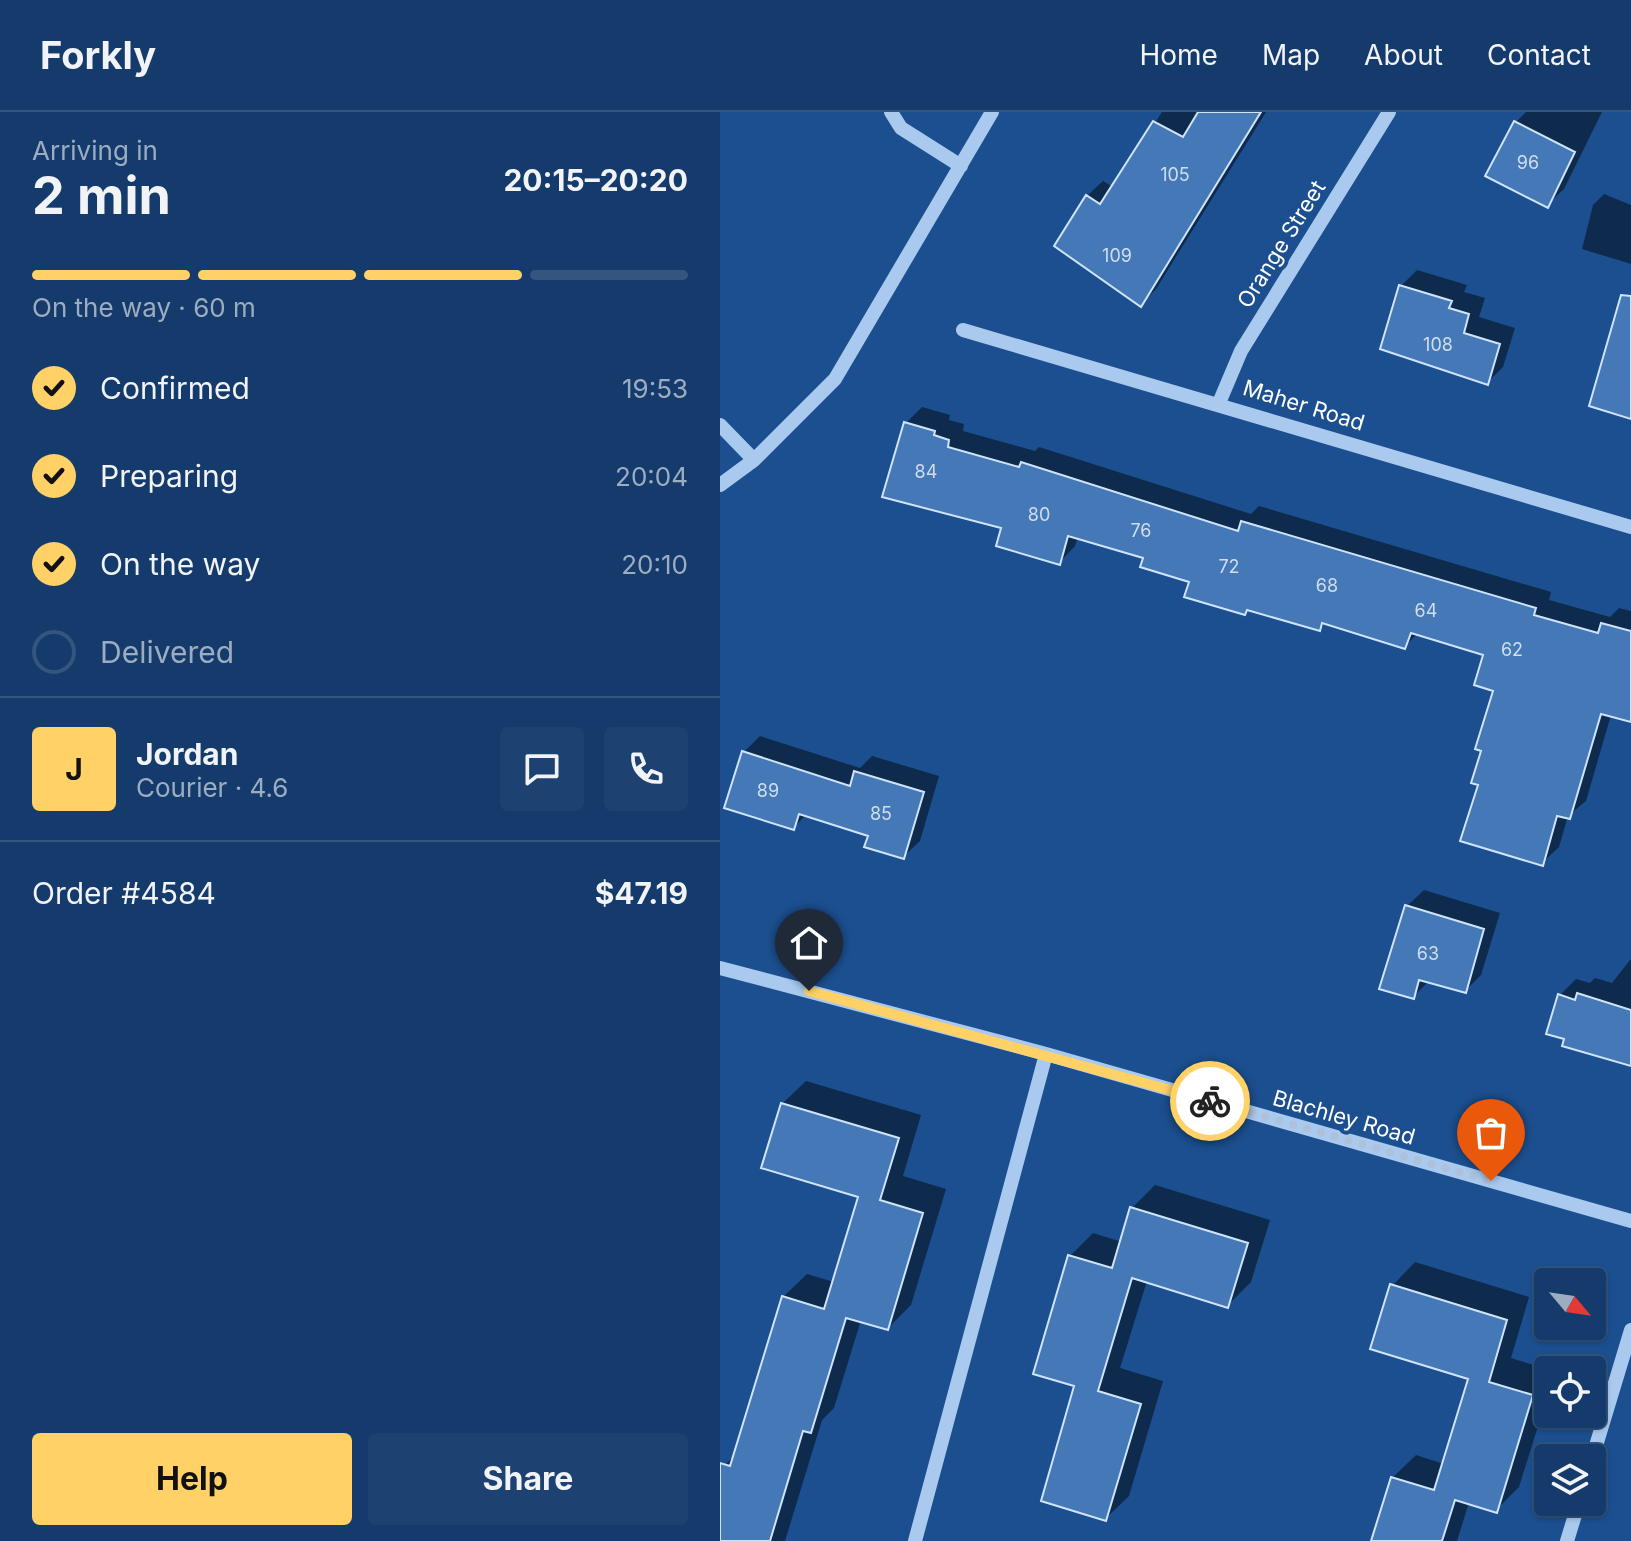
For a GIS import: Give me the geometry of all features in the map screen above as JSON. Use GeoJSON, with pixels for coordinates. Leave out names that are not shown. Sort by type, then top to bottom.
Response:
{"type":"FeatureCollection","features":[{"type":"Feature","properties":{"kind":"street"},"geometry":{"type":"LineString","coordinates":[[891,112],[901,128],[961,166]]}},
{"type":"Feature","properties":{"kind":"street"},"geometry":{"type":"LineString","coordinates":[[720,485],[754,460],[835,379],[992,112]]}},
{"type":"Feature","properties":{"kind":"street","name":"Orange Street"},"geometry":{"type":"LineString","coordinates":[[1219,403],[1241,351],[1389,112]]}},
{"type":"Feature","properties":{"kind":"street","name":"Maher Road"},"geometry":{"type":"LineString","coordinates":[[963,330],[1631,527]]}},
{"type":"Feature","properties":{"kind":"street"},"geometry":{"type":"LineString","coordinates":[[720,425],[754,460]]}},
{"type":"Feature","properties":{"kind":"street","name":"Blachley Road"},"geometry":{"type":"LineString","coordinates":[[720,968],[1046,1054],[1631,1221]]}},
{"type":"Feature","properties":{"kind":"street"},"geometry":{"type":"LineString","coordinates":[[915,1541],[1046,1054]]}},
{"type":"Feature","properties":{"kind":"street"},"geometry":{"type":"LineString","coordinates":[[1597,1444],[1631,1330]]}},
{"type":"Feature","properties":{"kind":"street"},"geometry":{"type":"LineString","coordinates":[[1567,1541],[1575,1516]]}},
{"type":"Feature","properties":{"kind":"building"},"geometry":{"type":"Polygon","coordinates":[[[1198,112],[1261,112],[1141,307],[1054,246],[1086,195],[1100,204],[1153,121],[1183,137],[1198,112]]]}},
{"type":"Feature","properties":{"kind":"building"},"geometry":{"type":"Polygon","coordinates":[[[1514,121],[1575,152],[1548,208],[1485,176],[1514,121]]]}},
{"type":"Feature","properties":{"kind":"building"},"geometry":{"type":"Polygon","coordinates":[[[1399,285],[1452,301],[1449,308],[1469,314],[1464,333],[1500,344],[1488,385],[1380,349],[1399,285]]]}},
{"type":"Feature","properties":{"kind":"building"},"geometry":{"type":"Polygon","coordinates":[[[1621,295],[1631,296],[1631,419],[1589,406],[1621,295]]]}},
{"type":"Feature","properties":{"kind":"building"},"geometry":{"type":"Polygon","coordinates":[[[904,422],[935,431],[934,435],[949,440],[948,447],[1019,467],[1021,462],[1238,531],[1241,521],[1536,608],[1534,615],[1598,633],[1601,623],[1631,631],[1631,722],[1601,714],[1570,819],[1557,816],[1543,866],[1460,841],[1478,785],[1471,783],[1481,751],[1475,749],[1493,691],[1474,685],[1483,655],[1411,633],[1405,649],[1322,623],[1320,631],[1247,610],[1245,615],[1184,597],[1189,582],[1140,567],[1143,558],[1068,536],[1060,565],[996,546],[1001,528],[882,497],[904,422]]]}},
{"type":"Feature","properties":{"kind":"building"},"geometry":{"type":"Polygon","coordinates":[[[742,751],[850,786],[854,771],[924,792],[904,859],[864,847],[868,836],[799,814],[794,830],[724,808],[742,751]]]}},
{"type":"Feature","properties":{"kind":"building"},"geometry":{"type":"Polygon","coordinates":[[[1405,905],[1484,929],[1466,993],[1419,980],[1414,999],[1379,989],[1405,905]]]}},
{"type":"Feature","properties":{"kind":"building"},"geometry":{"type":"Polygon","coordinates":[[[1577,993],[1631,1010],[1631,1066],[1562,1046],[1564,1039],[1546,1034],[1558,994],[1575,1000],[1577,993]]]}},
{"type":"Feature","properties":{"kind":"building"},"geometry":{"type":"Polygon","coordinates":[[[781,1103],[899,1138],[880,1200],[923,1213],[888,1330],[846,1318],[811,1433],[803,1431],[770,1541],[720,1541],[720,1463],[730,1466],[782,1296],[824,1309],[858,1197],[761,1168],[781,1103]]]}},
{"type":"Feature","properties":{"kind":"building"},"geometry":{"type":"Polygon","coordinates":[[[1130,1207],[1248,1243],[1228,1308],[1132,1278],[1098,1391],[1141,1404],[1106,1521],[1041,1501],[1074,1386],[1033,1374],[1068,1255],[1112,1268],[1130,1207]]]}},
{"type":"Feature","properties":{"kind":"building"},"geometry":{"type":"Polygon","coordinates":[[[1390,1284],[1507,1320],[1489,1382],[1533,1395],[1497,1513],[1455,1500],[1442,1541],[1371,1541],[1391,1477],[1434,1490],[1468,1379],[1370,1349],[1390,1284]]]}},
{"type":"Feature","properties":{"kind":"way so far"},"geometry":{"type":"LineString","coordinates":[[1210,1101],[1491,1181]]}},
{"type":"Feature","properties":{"kind":"route"},"geometry":{"type":"LineString","coordinates":[[809,991],[1210,1101]]}}]}
